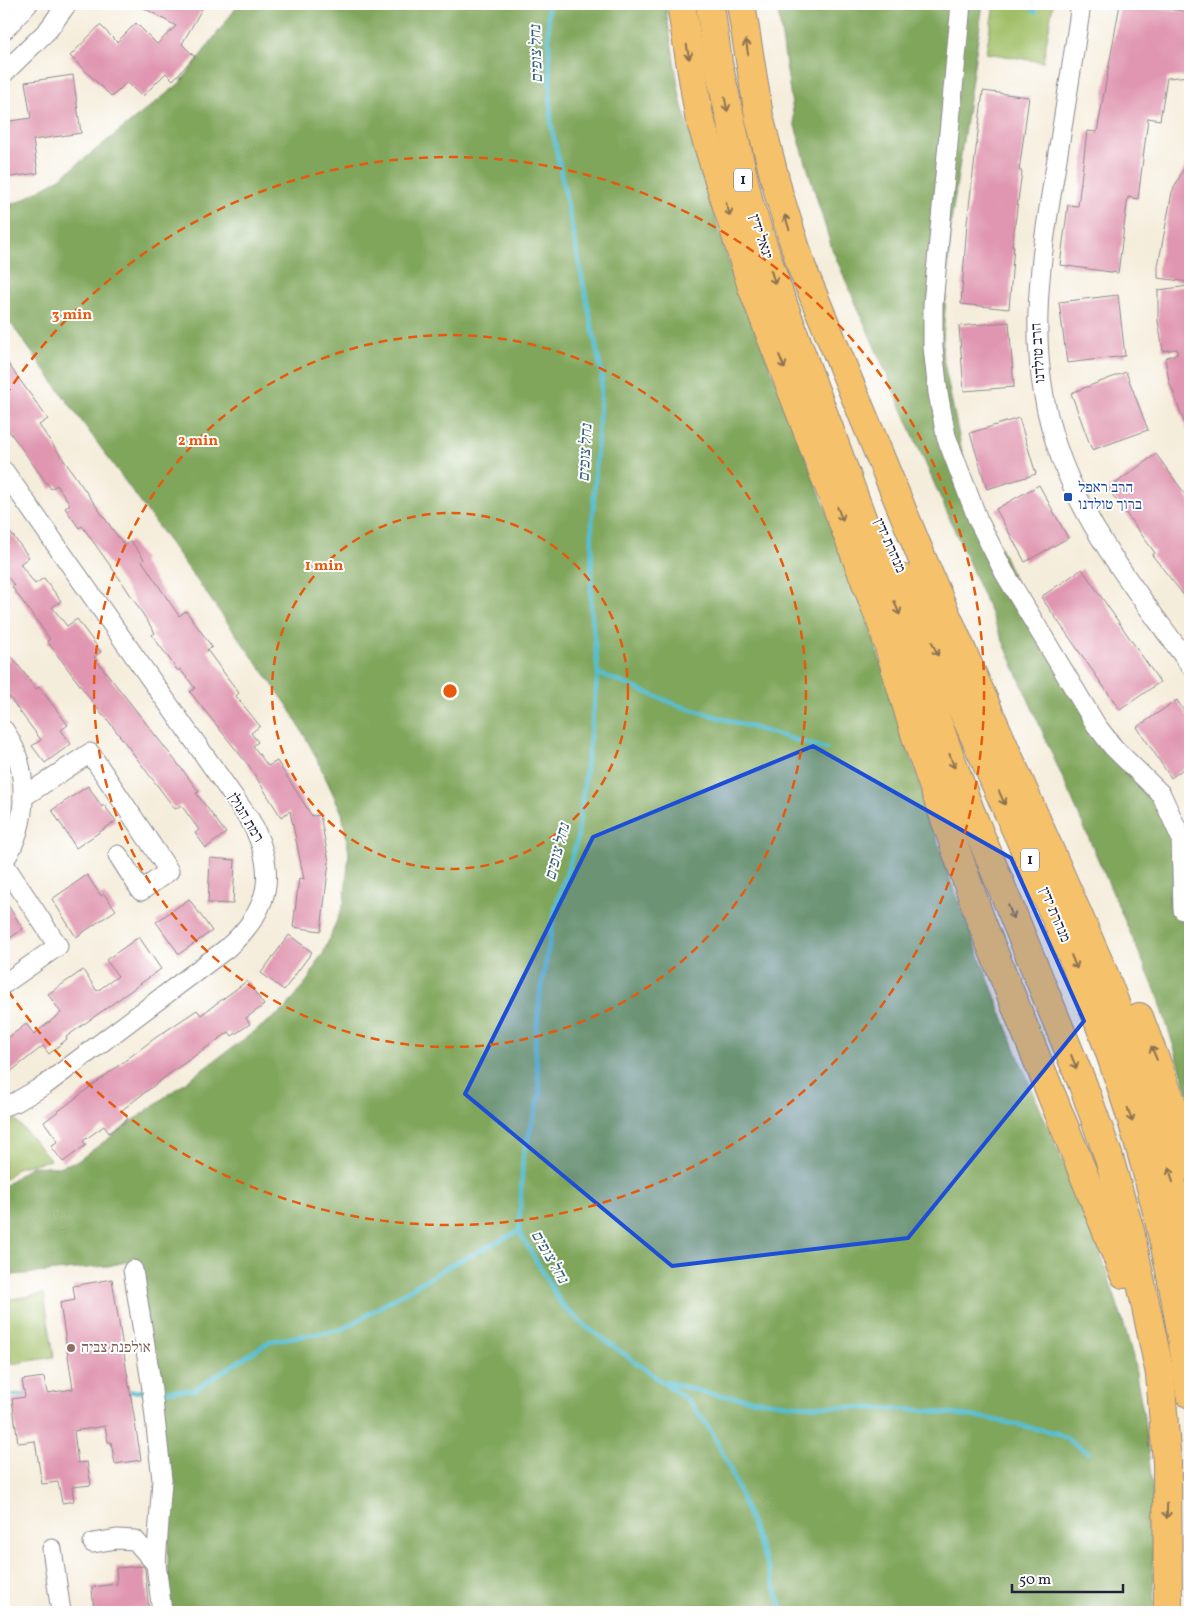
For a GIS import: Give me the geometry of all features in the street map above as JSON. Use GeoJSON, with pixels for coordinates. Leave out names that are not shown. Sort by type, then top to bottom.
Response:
{"type":"FeatureCollection","features":[{"type":"Feature","properties":{"kind":"highway"},"geometry":{"type":"LineString","coordinates":[[681,4],[700,116],[752,287],[883,627],[917,740],[977,912],[1121,1263],[1167,1463]]}},
{"type":"Feature","properties":{"kind":"highway","name":"יגאל ידין"},"geometry":{"type":"LineString","coordinates":[[710,4],[718,63],[749,203],[801,349]]}},
{"type":"Feature","properties":{"kind":"highway","name":"יגאל ידין"},"geometry":{"type":"LineString","coordinates":[[741,4],[759,116],[779,195],[802,268]]}},
{"type":"Feature","properties":{"kind":"highway"},"geometry":{"type":"LineString","coordinates":[[802,268],[958,603],[1105,937],[1158,1062],[1190,1166]]}},
{"type":"Feature","properties":{"kind":"highway","name":"מנהרת ידין"},"geometry":{"type":"LineString","coordinates":[[802,268],[934,588],[1104,974],[1158,1127],[1190,1257]]}},
{"type":"Feature","properties":{"kind":"highway"},"geometry":{"type":"LineString","coordinates":[[801,349],[969,808],[1076,1067],[1109,1158],[1130,1231],[1160,1374],[1167,1463],[1168,1612]]}},
{"type":"Feature","properties":{"kind":"highway","name":"מנהרת ידין"},"geometry":{"type":"LineString","coordinates":[[801,349],[1049,903],[1108,1050],[1136,1134],[1156,1208],[1172,1280],[1190,1394]]}},
{"type":"Feature","properties":{"kind":"street"},"geometry":{"type":"LineString","coordinates":[[4,74],[48,30],[67,4]]}},
{"type":"Feature","properties":{"kind":"street"},"geometry":{"type":"LineString","coordinates":[[961,4],[933,304],[934,356],[938,393],[946,436],[978,520],[1004,572],[1032,619],[1113,747],[1161,794],[1181,838],[1183,910]]}},
{"type":"Feature","properties":{"kind":"street","name":"הרב טולדנו"},"geometry":{"type":"LineString","coordinates":[[1082,4],[1042,252],[1036,314],[1039,374],[1052,433],[1076,494],[1114,559],[1190,665]]}},
{"type":"Feature","properties":{"kind":"street"},"geometry":{"type":"LineString","coordinates":[[4,30],[23,6]]}},
{"type":"Feature","properties":{"kind":"street","name":"רמת הגולן"},"geometry":{"type":"LineString","coordinates":[[4,471],[250,820],[263,848],[267,865],[267,881],[266,894],[252,922],[242,936],[45,1085],[16,1102],[4,1106]]}},
{"type":"Feature","properties":{"kind":"street"},"geometry":{"type":"LineString","coordinates":[[4,730],[20,765],[23,797],[21,820],[4,863],[58,946],[4,984]]}},
{"type":"Feature","properties":{"kind":"street"},"geometry":{"type":"LineString","coordinates":[[23,797],[90,753],[169,870],[141,891],[118,855]]}},
{"type":"Feature","properties":{"kind":"street"},"geometry":{"type":"LineString","coordinates":[[133,1270],[151,1382],[162,1480],[156,1564],[162,1612]]}},
{"type":"Feature","properties":{"kind":"street"},"geometry":{"type":"LineString","coordinates":[[93,1543],[117,1539],[135,1540],[156,1564]]}},
{"type":"Feature","properties":{"kind":"street"},"geometry":{"type":"LineString","coordinates":[[52,1549],[60,1612]]}},
{"type":"Feature","properties":{"kind":"highlighted area"},"geometry":{"type":"Polygon","coordinates":[[[813,746],[1011,858],[1084,1021],[908,1238],[672,1266],[465,1094],[593,837],[813,746]]]}},
{"type":"Feature","properties":{"kind":"green space"},"geometry":{"type":"Polygon","coordinates":[[[239,4],[665,4],[681,102],[727,257],[858,590],[950,880],[1022,1066],[1096,1239],[1125,1328],[1133,1357],[1144,1417],[1152,1483],[1154,1612],[171,1612],[168,1564],[168,1483],[135,1260],[108,1266],[4,1276],[4,1186],[31,1166],[59,1167],[79,1160],[285,1009],[310,977],[323,954],[344,903],[349,853],[342,813],[314,753],[288,706],[4,314],[4,206],[21,201],[60,178],[180,83],[239,4]]]}},
{"type":"Feature","properties":{"kind":"green space"},"geometry":{"type":"Polygon","coordinates":[[[777,4],[983,4],[951,223],[942,353],[965,466],[1017,586],[1140,777],[1189,842],[1190,1100],[1159,999],[832,249],[795,126],[777,4]]]}},
{"type":"Feature","properties":{"kind":"green space"},"geometry":{"type":"Polygon","coordinates":[[[994,4],[1053,4],[1043,62],[986,53],[994,4]]]}},
{"type":"Feature","properties":{"kind":"green space"},"geometry":{"type":"Polygon","coordinates":[[[14,1118],[51,1160],[19,1167],[4,1180],[4,1119],[14,1118]]]}},
{"type":"Feature","properties":{"kind":"green space"},"geometry":{"type":"Polygon","coordinates":[[[44,1294],[54,1357],[11,1364],[4,1323],[4,1300],[44,1294]]]}},
{"type":"Feature","properties":{"kind":"building"},"geometry":{"type":"Polygon","coordinates":[[[137,4],[197,4],[203,7],[182,44],[195,57],[173,80],[166,73],[142,97],[127,82],[112,97],[70,56],[100,25],[117,42],[136,23],[157,44],[176,26],[137,4]]]}},
{"type":"Feature","properties":{"kind":"building"},"geometry":{"type":"Polygon","coordinates":[[[1120,4],[1153,4],[1153,7],[1190,12],[1190,76],[1167,78],[1160,120],[1148,118],[1138,199],[1128,197],[1118,273],[1060,265],[1068,205],[1078,206],[1087,131],[1097,132],[1120,4]]]}},
{"type":"Feature","properties":{"kind":"building"},"geometry":{"type":"Polygon","coordinates":[[[73,75],[81,133],[33,140],[38,173],[4,178],[4,122],[31,118],[25,82],[73,75]]]}},
{"type":"Feature","properties":{"kind":"building"},"geometry":{"type":"Polygon","coordinates":[[[983,91],[1029,97],[1019,171],[1022,171],[1012,246],[1014,246],[1009,309],[961,304],[967,223],[983,91]]]}},
{"type":"Feature","properties":{"kind":"building"},"geometry":{"type":"Polygon","coordinates":[[[1190,156],[1189,282],[1158,278],[1158,266],[1172,192],[1190,156]]]}},
{"type":"Feature","properties":{"kind":"building"},"geometry":{"type":"Polygon","coordinates":[[[1189,286],[1189,315],[1187,315],[1190,334],[1189,435],[1169,381],[1165,358],[1178,353],[1177,349],[1163,351],[1158,321],[1158,290],[1189,286]]]}},
{"type":"Feature","properties":{"kind":"building"},"geometry":{"type":"Polygon","coordinates":[[[1118,295],[1125,356],[1067,363],[1059,302],[1118,295]]]}},
{"type":"Feature","properties":{"kind":"building"},"geometry":{"type":"Polygon","coordinates":[[[1009,322],[1014,387],[964,391],[959,326],[1009,322]]]}},
{"type":"Feature","properties":{"kind":"building"},"geometry":{"type":"Polygon","coordinates":[[[4,358],[48,419],[39,425],[113,530],[125,546],[131,541],[144,559],[142,561],[179,616],[186,611],[212,647],[207,650],[239,693],[236,696],[260,726],[251,733],[258,742],[253,746],[268,766],[277,761],[312,816],[320,815],[329,862],[321,931],[293,927],[299,878],[304,879],[290,811],[281,817],[249,766],[190,692],[195,688],[180,669],[178,671],[152,635],[155,633],[124,585],[82,526],[79,528],[65,508],[70,504],[57,485],[51,489],[4,424],[4,358]]]}},
{"type":"Feature","properties":{"kind":"building"},"geometry":{"type":"Polygon","coordinates":[[[1126,372],[1148,430],[1092,450],[1071,393],[1126,372]]]}},
{"type":"Feature","properties":{"kind":"building"},"geometry":{"type":"Polygon","coordinates":[[[1019,418],[1036,474],[987,489],[970,433],[1019,418]]]}},
{"type":"Feature","properties":{"kind":"building"},"geometry":{"type":"Polygon","coordinates":[[[1156,454],[1190,501],[1190,603],[1152,555],[1155,553],[1108,489],[1156,454]]]}},
{"type":"Feature","properties":{"kind":"building"},"geometry":{"type":"Polygon","coordinates":[[[1039,485],[1068,538],[1025,562],[996,509],[1039,485]]]}},
{"type":"Feature","properties":{"kind":"building"},"geometry":{"type":"Polygon","coordinates":[[[4,524],[29,557],[20,564],[35,584],[44,578],[61,601],[52,607],[67,626],[77,619],[101,652],[94,657],[185,773],[199,792],[196,793],[226,833],[206,848],[195,833],[199,830],[181,805],[175,809],[47,641],[50,639],[12,587],[14,585],[4,572],[4,524]]]}},
{"type":"Feature","properties":{"kind":"building"},"geometry":{"type":"Polygon","coordinates":[[[1082,569],[1160,682],[1120,710],[1041,597],[1082,569]]]}},
{"type":"Feature","properties":{"kind":"building"},"geometry":{"type":"Polygon","coordinates":[[[12,657],[36,689],[39,687],[68,725],[61,730],[71,744],[45,763],[32,746],[41,740],[9,697],[4,701],[4,663],[12,657]]]}},
{"type":"Feature","properties":{"kind":"building"},"geometry":{"type":"Polygon","coordinates":[[[1177,700],[1190,720],[1190,764],[1171,778],[1137,727],[1177,700]]]}},
{"type":"Feature","properties":{"kind":"building"},"geometry":{"type":"Polygon","coordinates":[[[88,786],[102,807],[104,805],[116,821],[76,848],[52,810],[88,786]]]}},
{"type":"Feature","properties":{"kind":"building"},"geometry":{"type":"Polygon","coordinates":[[[210,858],[235,860],[233,904],[208,903],[210,858]]]}},
{"type":"Feature","properties":{"kind":"building"},"geometry":{"type":"Polygon","coordinates":[[[87,875],[101,896],[104,894],[116,910],[76,937],[52,899],[87,875]]]}},
{"type":"Feature","properties":{"kind":"building"},"geometry":{"type":"Polygon","coordinates":[[[4,899],[23,929],[4,942],[4,899]]]}},
{"type":"Feature","properties":{"kind":"building"},"geometry":{"type":"Polygon","coordinates":[[[189,899],[212,931],[179,954],[156,922],[189,899]]]}},
{"type":"Feature","properties":{"kind":"building"},"geometry":{"type":"Polygon","coordinates":[[[289,935],[312,952],[284,990],[261,973],[289,935]]]}},
{"type":"Feature","properties":{"kind":"building"},"geometry":{"type":"Polygon","coordinates":[[[139,937],[161,969],[66,1037],[67,1039],[49,1054],[43,1046],[4,1077],[4,1041],[26,1024],[34,1034],[61,1013],[48,994],[83,970],[97,991],[118,976],[106,960],[139,937]]]}},
{"type":"Feature","properties":{"kind":"building"},"geometry":{"type":"Polygon","coordinates":[[[247,981],[264,1005],[246,1018],[250,1024],[232,1036],[229,1032],[173,1071],[122,1110],[128,1119],[109,1133],[104,1126],[83,1141],[86,1145],[63,1162],[51,1146],[58,1141],[44,1122],[155,1038],[197,1010],[201,1015],[247,981]]]}},
{"type":"Feature","properties":{"kind":"building"},"geometry":{"type":"Polygon","coordinates":[[[112,1279],[141,1460],[115,1464],[111,1442],[108,1442],[105,1426],[74,1431],[78,1463],[87,1462],[91,1485],[72,1487],[74,1501],[62,1503],[58,1482],[42,1484],[35,1441],[18,1443],[12,1399],[25,1397],[22,1380],[44,1377],[47,1393],[73,1389],[60,1303],[75,1300],[73,1286],[112,1279]]]}},
{"type":"Feature","properties":{"kind":"building"},"geometry":{"type":"Polygon","coordinates":[[[143,1566],[145,1569],[149,1612],[94,1612],[92,1587],[117,1584],[116,1568],[143,1566]]]}},
{"type":"Feature","properties":{"kind":"waterway","name":"נחל צופים"},"geometry":{"type":"LineString","coordinates":[[548,4],[551,123],[602,376],[592,526],[591,607],[598,673],[577,841],[556,905],[540,996],[535,1046],[540,1096],[523,1156],[519,1231],[562,1305],[587,1327],[689,1401],[712,1432],[730,1468],[783,1612]]}},
{"type":"Feature","properties":{"kind":"waterway"},"geometry":{"type":"LineString","coordinates":[[1027,4],[1036,12]]}},
{"type":"Feature","properties":{"kind":"waterway"},"geometry":{"type":"LineString","coordinates":[[598,673],[680,706],[826,749]]}},
{"type":"Feature","properties":{"kind":"waterway"},"geometry":{"type":"LineString","coordinates":[[157,1391],[194,1390],[270,1341],[341,1330],[451,1265],[519,1231]]}},
{"type":"Feature","properties":{"kind":"waterway"},"geometry":{"type":"LineString","coordinates":[[666,1382],[711,1394],[794,1405],[922,1410],[985,1418],[1057,1433],[1089,1453]]}},
{"type":"Feature","properties":{"kind":"waterway"},"geometry":{"type":"LineString","coordinates":[[125,1392],[147,1391]]}},
{"type":"Feature","properties":{"kind":"waterway"},"geometry":{"type":"LineString","coordinates":[[13,1395],[29,1395]]}},
{"type":"Feature","properties":{"kind":"place","name":"הרב ראפל ברוך טולדנו"},"geometry":{"type":"Point","coordinates":[1068,497]}},
{"type":"Feature","properties":{"kind":"place","name":"אולפנת צביה"},"geometry":{"type":"Point","coordinates":[71,1348]}}]}
